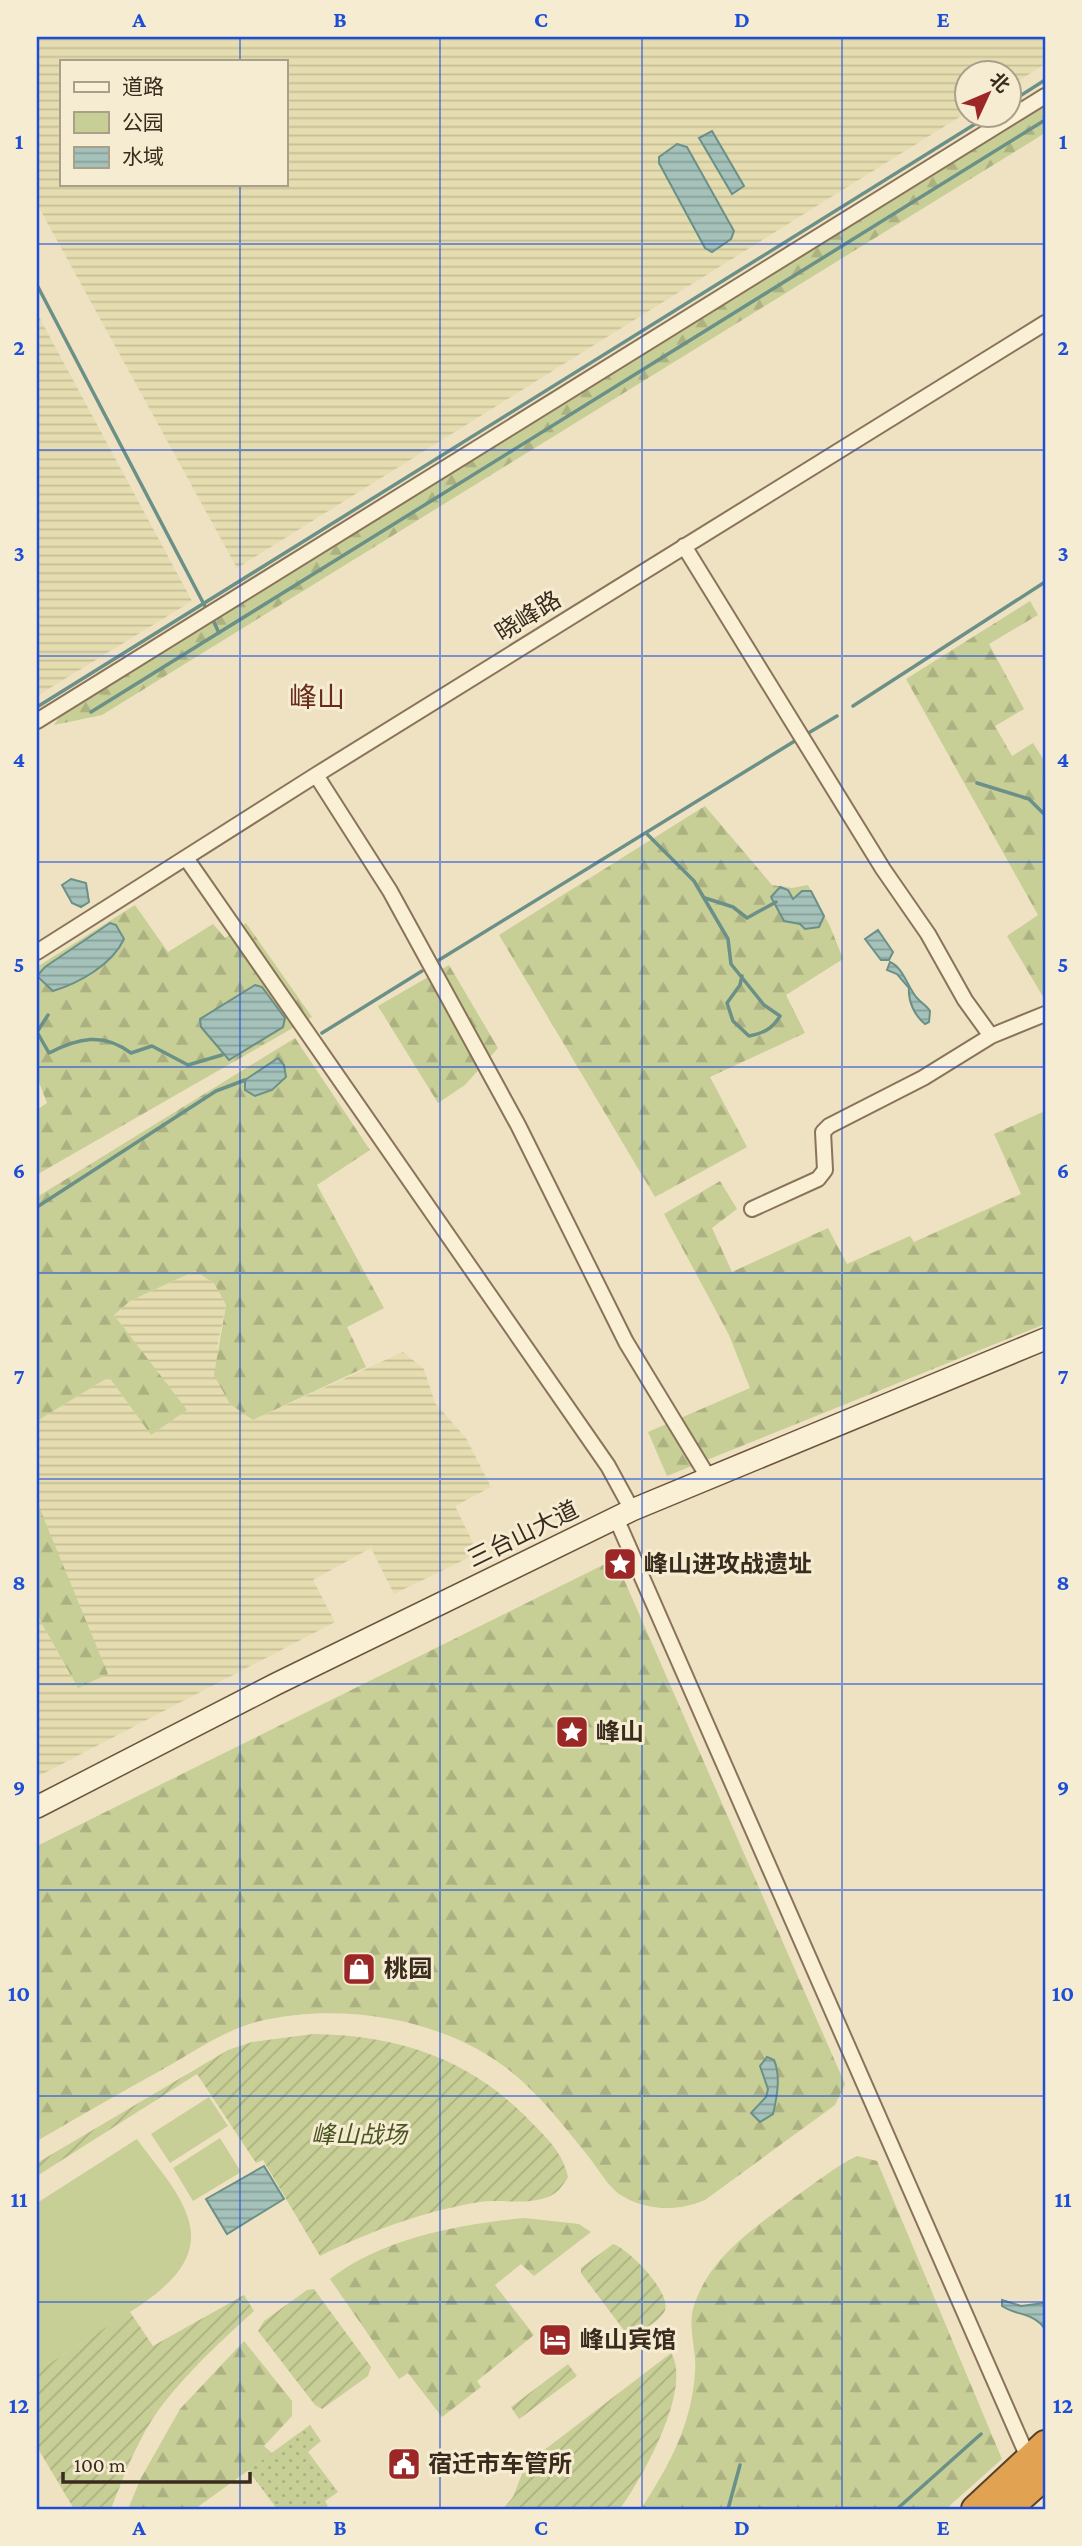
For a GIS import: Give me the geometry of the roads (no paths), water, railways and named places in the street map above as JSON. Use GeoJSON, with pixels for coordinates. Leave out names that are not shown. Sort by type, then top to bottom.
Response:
{"type":"FeatureCollection","features":[{"type":"Feature","properties":{"kind":"highway"},"geometry":{"type":"LineString","coordinates":[[975,2509],[1041,2471]]}},
{"type":"Feature","properties":{"kind":"highway"},"geometry":{"type":"LineString","coordinates":[[1008,2509],[1041,2471]]}},
{"type":"Feature","properties":{"kind":"main road","name":"三台山大道"},"geometry":{"type":"LineString","coordinates":[[37,1807],[276,1684],[624,1514],[1045,1339]]}},
{"type":"Feature","properties":{"kind":"street"},"geometry":{"type":"LineString","coordinates":[[37,721],[1045,96]]}},
{"type":"Feature","properties":{"kind":"street","name":"晓峰路"},"geometry":{"type":"LineString","coordinates":[[37,952],[316,775],[1045,323]]}},
{"type":"Feature","properties":{"kind":"street"},"geometry":{"type":"LineString","coordinates":[[684,546],[883,869],[928,934],[965,1000],[991,1036]]}},
{"type":"Feature","properties":{"kind":"street"},"geometry":{"type":"LineString","coordinates":[[316,775],[390,891],[518,1125],[626,1342],[708,1477]]}},
{"type":"Feature","properties":{"kind":"street"},"geometry":{"type":"LineString","coordinates":[[186,858],[608,1466],[624,1514],[1041,2471]]}},
{"type":"Feature","properties":{"kind":"street"},"geometry":{"type":"LineString","coordinates":[[752,1209],[818,1179],[825,1170],[823,1132],[829,1126],[923,1078],[991,1036],[1045,1014]]}},
{"type":"Feature","properties":{"kind":"water"},"geometry":{"type":"Polygon","coordinates":[[[712,131],[744,186],[732,194],[699,138],[712,131]]]}},
{"type":"Feature","properties":{"kind":"water"},"geometry":{"type":"Polygon","coordinates":[[[677,144],[687,147],[734,231],[731,239],[712,252],[705,248],[659,163],[659,157],[677,144]]]}},
{"type":"Feature","properties":{"kind":"water"},"geometry":{"type":"Polygon","coordinates":[[[71,879],[86,883],[89,902],[81,907],[72,903],[62,885],[71,879]]]}},
{"type":"Feature","properties":{"kind":"water"},"geometry":{"type":"Polygon","coordinates":[[[780,887],[788,890],[793,899],[802,891],[811,891],[824,916],[819,927],[805,929],[800,924],[784,921],[771,897],[780,887]]]}},
{"type":"Feature","properties":{"kind":"water"},"geometry":{"type":"Polygon","coordinates":[[[110,923],[116,925],[124,939],[112,957],[94,972],[53,991],[37,976],[45,967],[110,923]]]}},
{"type":"Feature","properties":{"kind":"water"},"geometry":{"type":"Polygon","coordinates":[[[878,930],[893,952],[889,960],[881,960],[865,939],[878,930]]]}},
{"type":"Feature","properties":{"kind":"water"},"geometry":{"type":"Polygon","coordinates":[[[890,962],[898,968],[915,996],[930,1011],[929,1022],[925,1024],[912,1007],[909,988],[897,974],[887,970],[890,962]]]}},
{"type":"Feature","properties":{"kind":"water"},"geometry":{"type":"Polygon","coordinates":[[[255,985],[262,987],[285,1018],[283,1027],[229,1060],[201,1027],[200,1019],[255,985]]]}},
{"type":"Feature","properties":{"kind":"water"},"geometry":{"type":"Polygon","coordinates":[[[278,1058],[284,1065],[286,1077],[272,1090],[255,1096],[245,1090],[245,1080],[278,1058]]]}},
{"type":"Feature","properties":{"kind":"water"},"geometry":{"type":"Polygon","coordinates":[[[767,2057],[774,2060],[776,2066],[777,2094],[773,2114],[760,2122],[751,2113],[766,2097],[768,2089],[760,2066],[767,2057]]]}},
{"type":"Feature","properties":{"kind":"water"},"geometry":{"type":"Polygon","coordinates":[[[264,2166],[284,2199],[227,2234],[206,2199],[264,2166]]]}},
{"type":"Feature","properties":{"kind":"water"},"geometry":{"type":"Polygon","coordinates":[[[1002,2300],[1021,2306],[1045,2303],[1045,2329],[1030,2317],[1002,2306],[1002,2300]]]}},
{"type":"Feature","properties":{"kind":"waterway"},"geometry":{"type":"LineString","coordinates":[[1023,94],[1045,80]]}},
{"type":"Feature","properties":{"kind":"waterway"},"geometry":{"type":"LineString","coordinates":[[91,712],[1045,120]]}},
{"type":"Feature","properties":{"kind":"waterway"},"geometry":{"type":"LineString","coordinates":[[37,707],[965,130]]}},
{"type":"Feature","properties":{"kind":"waterway"},"geometry":{"type":"LineString","coordinates":[[37,285],[208,612]]}},
{"type":"Feature","properties":{"kind":"waterway"},"geometry":{"type":"LineString","coordinates":[[853,706],[1045,582]]}},
{"type":"Feature","properties":{"kind":"waterway"},"geometry":{"type":"LineString","coordinates":[[212,618],[219,633]]}},
{"type":"Feature","properties":{"kind":"waterway"},"geometry":{"type":"LineString","coordinates":[[805,735],[837,716]]}},
{"type":"Feature","properties":{"kind":"waterway"},"geometry":{"type":"LineString","coordinates":[[439,960],[798,739]]}},
{"type":"Feature","properties":{"kind":"waterway"},"geometry":{"type":"LineString","coordinates":[[977,783],[1029,799],[1045,815]]}},
{"type":"Feature","properties":{"kind":"waterway"},"geometry":{"type":"LineString","coordinates":[[646,833],[694,881],[728,939],[731,964],[764,1005],[780,1016],[767,1030],[749,1036],[733,1021],[727,1003],[740,985],[742,976]]}},
{"type":"Feature","properties":{"kind":"waterway"},"geometry":{"type":"LineString","coordinates":[[705,898],[733,907],[747,918],[776,902]]}},
{"type":"Feature","properties":{"kind":"waterway"},"geometry":{"type":"LineString","coordinates":[[322,1033],[422,971]]}},
{"type":"Feature","properties":{"kind":"waterway"},"geometry":{"type":"LineString","coordinates":[[37,1032],[48,1015]]}},
{"type":"Feature","properties":{"kind":"waterway"},"geometry":{"type":"LineString","coordinates":[[37,1032],[49,1053],[90,1039],[110,1042],[131,1053],[152,1046],[188,1065],[222,1055]]}},
{"type":"Feature","properties":{"kind":"waterway"},"geometry":{"type":"LineString","coordinates":[[37,1207],[216,1091],[245,1080]]}},
{"type":"Feature","properties":{"kind":"waterway"},"geometry":{"type":"LineString","coordinates":[[897,2509],[981,2434]]}},
{"type":"Feature","properties":{"kind":"waterway"},"geometry":{"type":"LineString","coordinates":[[728,2509],[740,2465]]}},
{"type":"Feature","properties":{"kind":"place","name":"峰山进攻战遗址"},"geometry":{"type":"Point","coordinates":[620,1564]}},
{"type":"Feature","properties":{"kind":"place","name":"峰山"},"geometry":{"type":"Point","coordinates":[572,1732]}},
{"type":"Feature","properties":{"kind":"place","name":"桃园"},"geometry":{"type":"Point","coordinates":[359,1969]}},
{"type":"Feature","properties":{"kind":"place","name":"峰山宾馆"},"geometry":{"type":"Point","coordinates":[555,2340]}},
{"type":"Feature","properties":{"kind":"place","name":"宿迁市车管所"},"geometry":{"type":"Point","coordinates":[404,2464]}},
{"type":"Feature","properties":{"kind":"district","name":"峰山"},"geometry":{"type":"Point","coordinates":[317,697]}},
{"type":"Feature","properties":{"kind":"park label","name":"峰山战场"},"geometry":{"type":"Point","coordinates":[359,2135]}}]}
